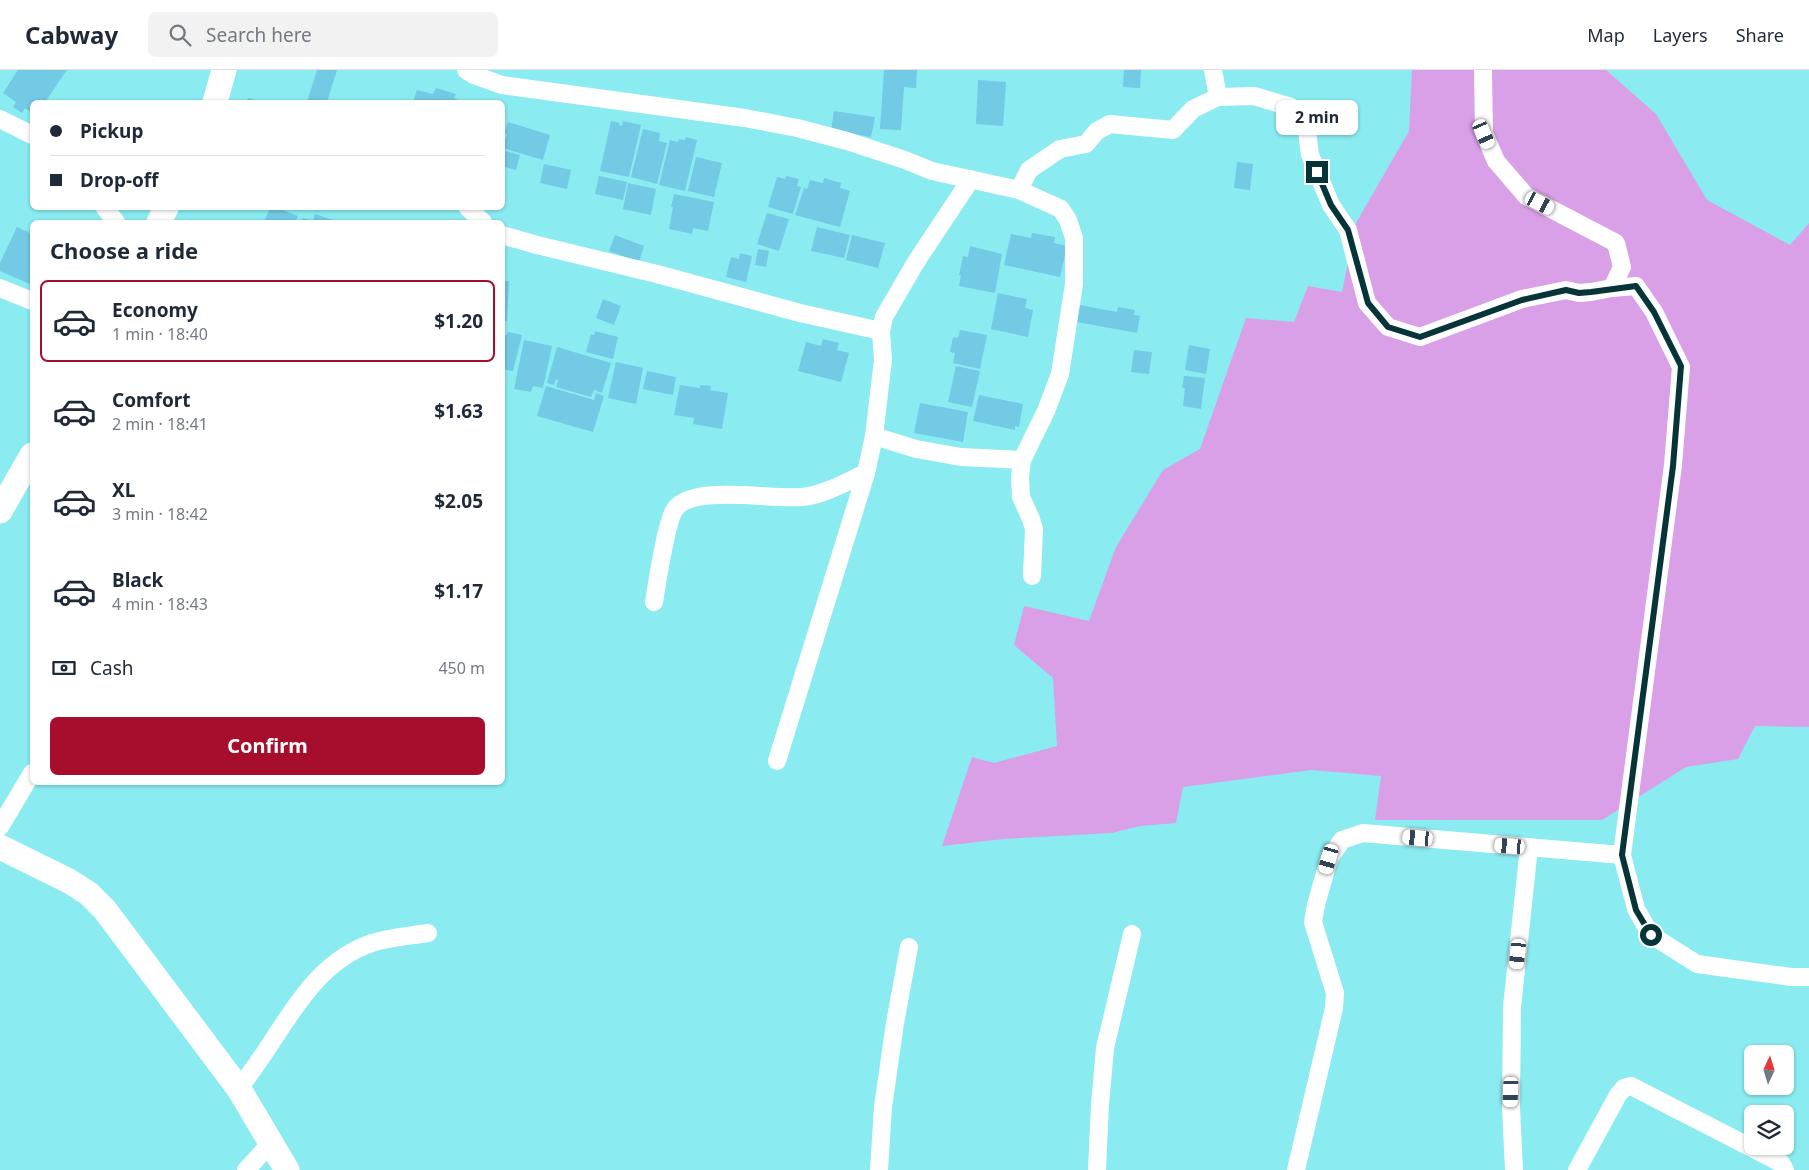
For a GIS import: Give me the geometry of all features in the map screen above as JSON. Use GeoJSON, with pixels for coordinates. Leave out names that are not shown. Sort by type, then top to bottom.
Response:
{"type":"FeatureCollection","features":[{"type":"Feature","properties":{"kind":"street"},"geometry":{"type":"LineString","coordinates":[[215,100],[224,70]]}},
{"type":"Feature","properties":{"kind":"street"},"geometry":{"type":"LineString","coordinates":[[466,70],[745,118],[847,141],[932,171],[1019,190],[1061,209],[1068,220],[1074,238],[1074,284],[1060,374],[1046,411],[1022,460],[1020,477],[1021,497],[1034,529],[1032,576]]}},
{"type":"Feature","properties":{"kind":"street"},"geometry":{"type":"LineString","coordinates":[[1213,70],[1218,97]]}},
{"type":"Feature","properties":{"kind":"street"},"geometry":{"type":"LineString","coordinates":[[1483,70],[1484,134],[1496,161],[1526,196],[1616,243],[1622,267],[1612,288]]}},
{"type":"Feature","properties":{"kind":"street"},"geometry":{"type":"LineString","coordinates":[[1019,190],[1029,170],[1060,149],[1086,144],[1097,131],[1110,124],[1173,130],[1193,109],[1218,97],[1254,96],[1291,107],[1306,123],[1310,155],[1331,205],[1348,230],[1368,303],[1388,327],[1420,337],[1522,300],[1566,290],[1585,292],[1636,286],[1654,312],[1681,366],[1673,466],[1622,855],[1636,910],[1651,935],[1697,964],[1791,977],[1809,977]]}},
{"type":"Feature","properties":{"kind":"street"},"geometry":{"type":"LineString","coordinates":[[2,118],[30,134]]}},
{"type":"Feature","properties":{"kind":"street"},"geometry":{"type":"LineString","coordinates":[[777,760],[866,473],[874,436],[883,360],[880,331],[884,317],[916,262],[971,179]]}},
{"type":"Feature","properties":{"kind":"street"},"geometry":{"type":"LineString","coordinates":[[107,210],[114,220]]}},
{"type":"Feature","properties":{"kind":"street"},"geometry":{"type":"LineString","coordinates":[[470,210],[481,220]]}},
{"type":"Feature","properties":{"kind":"street"},"geometry":{"type":"LineString","coordinates":[[505,236],[657,274],[800,313],[880,331]]}},
{"type":"Feature","properties":{"kind":"street"},"geometry":{"type":"LineString","coordinates":[[0,288],[30,300]]}},
{"type":"Feature","properties":{"kind":"street"},"geometry":{"type":"LineString","coordinates":[[874,436],[916,449],[961,457],[1022,460]]}},
{"type":"Feature","properties":{"kind":"street"},"geometry":{"type":"LineString","coordinates":[[0,511],[30,458]]}},
{"type":"Feature","properties":{"kind":"street"},"geometry":{"type":"LineString","coordinates":[[654,602],[668,528],[675,509],[686,499],[706,495],[802,497],[829,490],[866,473]]}},
{"type":"Feature","properties":{"kind":"street"},"geometry":{"type":"LineString","coordinates":[[0,827],[30,776]]}},
{"type":"Feature","properties":{"kind":"street"},"geometry":{"type":"LineString","coordinates":[[1296,1170],[1334,1008],[1335,993],[1313,922],[1329,859],[1342,840],[1363,833],[1622,855]]}},
{"type":"Feature","properties":{"kind":"street"},"geometry":{"type":"LineString","coordinates":[[0,847],[69,880],[88,893],[105,910],[238,1090],[287,1170]]}},
{"type":"Feature","properties":{"kind":"street"},"geometry":{"type":"LineString","coordinates":[[1514,1170],[1511,1108],[1512,1007],[1529,847]]}},
{"type":"Feature","properties":{"kind":"street"},"geometry":{"type":"LineString","coordinates":[[238,1090],[313,982],[332,964],[352,952],[373,943],[428,933]]}},
{"type":"Feature","properties":{"kind":"street"},"geometry":{"type":"LineString","coordinates":[[1097,1170],[1105,1048],[1132,934]]}},
{"type":"Feature","properties":{"kind":"street"},"geometry":{"type":"LineString","coordinates":[[879,1170],[883,1107],[895,1023],[910,947]]}},
{"type":"Feature","properties":{"kind":"street"},"geometry":{"type":"LineString","coordinates":[[1577,1170],[1618,1095],[1624,1088],[1631,1086],[1781,1162],[1784,1170]]}},
{"type":"Feature","properties":{"kind":"street"},"geometry":{"type":"LineString","coordinates":[[246,1170],[271,1142]]}},
{"type":"Feature","properties":{"kind":"shaded area"},"geometry":{"type":"Polygon","coordinates":[[[1412,70],[1606,70],[1656,114],[1707,200],[1790,245],[1809,223],[1809,727],[1755,726],[1738,759],[1686,767],[1602,820],[1375,820],[1381,776],[1311,770],[1183,787],[1176,823],[1140,826],[1112,833],[1004,839],[942,846],[972,757],[994,763],[1057,746],[1053,678],[1014,645],[1024,606],[1089,621],[1116,547],[1163,470],[1200,449],[1246,318],[1294,322],[1308,286],[1342,292],[1356,223],[1409,131],[1412,70]]]}},
{"type":"Feature","properties":{"kind":"building"},"geometry":{"type":"Polygon","coordinates":[[[18,70],[67,70],[46,100],[30,100],[30,112],[25,108],[22,113],[13,107],[16,102],[3,93],[18,70]]]}},
{"type":"Feature","properties":{"kind":"building"},"geometry":{"type":"Polygon","coordinates":[[[317,70],[337,70],[328,100],[308,100],[317,70]]]}},
{"type":"Feature","properties":{"kind":"building"},"geometry":{"type":"Polygon","coordinates":[[[884,70],[917,70],[916,88],[904,87],[901,130],[880,129],[884,70]]]}},
{"type":"Feature","properties":{"kind":"building"},"geometry":{"type":"Polygon","coordinates":[[[1124,70],[1141,70],[1140,88],[1123,87],[1124,70]]]}},
{"type":"Feature","properties":{"kind":"building"},"geometry":{"type":"Polygon","coordinates":[[[978,80],[1006,82],[1003,126],[976,124],[978,80]]]}},
{"type":"Feature","properties":{"kind":"building"},"geometry":{"type":"Polygon","coordinates":[[[436,88],[456,94],[454,98],[459,100],[414,100],[417,90],[433,94],[436,88]]]}},
{"type":"Feature","properties":{"kind":"building"},"geometry":{"type":"Polygon","coordinates":[[[834,111],[875,117],[871,137],[831,130],[834,111]]]}},
{"type":"Feature","properties":{"kind":"building"},"geometry":{"type":"Polygon","coordinates":[[[611,121],[620,123],[619,125],[622,126],[623,121],[641,125],[629,177],[600,171],[611,121]]]}},
{"type":"Feature","properties":{"kind":"building"},"geometry":{"type":"Polygon","coordinates":[[[508,122],[550,135],[543,160],[505,149],[507,134],[505,134],[508,122]]]}},
{"type":"Feature","properties":{"kind":"building"},"geometry":{"type":"Polygon","coordinates":[[[643,129],[660,133],[659,141],[667,143],[657,184],[631,177],[643,129]]]}},
{"type":"Feature","properties":{"kind":"building"},"geometry":{"type":"Polygon","coordinates":[[[686,137],[697,140],[685,191],[659,185],[670,140],[678,142],[679,139],[685,140],[686,137]]]}},
{"type":"Feature","properties":{"kind":"building"},"geometry":{"type":"Polygon","coordinates":[[[505,151],[520,155],[516,170],[505,167],[505,151]]]}},
{"type":"Feature","properties":{"kind":"building"},"geometry":{"type":"Polygon","coordinates":[[[696,157],[722,163],[714,197],[688,191],[696,157]]]}},
{"type":"Feature","properties":{"kind":"building"},"geometry":{"type":"Polygon","coordinates":[[[1237,162],[1253,164],[1250,190],[1234,188],[1237,162]]]}},
{"type":"Feature","properties":{"kind":"building"},"geometry":{"type":"Polygon","coordinates":[[[544,164],[571,170],[567,189],[540,183],[544,164]]]}},
{"type":"Feature","properties":{"kind":"building"},"geometry":{"type":"Polygon","coordinates":[[[599,176],[627,182],[623,200],[595,194],[599,176]]]}},
{"type":"Feature","properties":{"kind":"building"},"geometry":{"type":"Polygon","coordinates":[[[786,176],[799,179],[797,186],[801,187],[793,214],[768,207],[777,177],[785,179],[786,176]]]}},
{"type":"Feature","properties":{"kind":"building"},"geometry":{"type":"Polygon","coordinates":[[[824,178],[841,183],[840,188],[850,191],[840,227],[795,215],[804,188],[807,189],[810,180],[823,183],[824,178]]]}},
{"type":"Feature","properties":{"kind":"building"},"geometry":{"type":"Polygon","coordinates":[[[628,183],[656,189],[651,215],[623,209],[628,183]]]}},
{"type":"Feature","properties":{"kind":"building"},"geometry":{"type":"Polygon","coordinates":[[[674,194],[714,202],[708,231],[693,228],[692,234],[669,229],[674,194]]]}},
{"type":"Feature","properties":{"kind":"building"},"geometry":{"type":"Polygon","coordinates":[[[269,210],[282,210],[298,216],[296,220],[265,220],[269,210]]]}},
{"type":"Feature","properties":{"kind":"building"},"geometry":{"type":"Polygon","coordinates":[[[767,213],[789,219],[779,251],[757,244],[767,213]]]}},
{"type":"Feature","properties":{"kind":"building"},"geometry":{"type":"Polygon","coordinates":[[[315,214],[333,220],[313,220],[315,214]]]}},
{"type":"Feature","properties":{"kind":"building"},"geometry":{"type":"Polygon","coordinates":[[[17,227],[30,233],[30,284],[0,271],[0,263],[17,227]]]}},
{"type":"Feature","properties":{"kind":"building"},"geometry":{"type":"Polygon","coordinates":[[[817,227],[850,235],[844,258],[811,251],[817,227]]]}},
{"type":"Feature","properties":{"kind":"building"},"geometry":{"type":"Polygon","coordinates":[[[1032,233],[1055,237],[1054,243],[1067,246],[1060,277],[1004,265],[1011,234],[1031,238],[1032,233]]]}},
{"type":"Feature","properties":{"kind":"building"},"geometry":{"type":"Polygon","coordinates":[[[615,235],[644,246],[639,262],[609,251],[615,235]]]}},
{"type":"Feature","properties":{"kind":"building"},"geometry":{"type":"Polygon","coordinates":[[[852,235],[885,243],[878,268],[846,260],[852,235]]]}},
{"type":"Feature","properties":{"kind":"building"},"geometry":{"type":"Polygon","coordinates":[[[970,246],[1002,254],[995,293],[959,286],[963,256],[968,257],[970,246]]]}},
{"type":"Feature","properties":{"kind":"building"},"geometry":{"type":"Polygon","coordinates":[[[758,249],[769,251],[766,267],[755,265],[758,249]]]}},
{"type":"Feature","properties":{"kind":"building"},"geometry":{"type":"Polygon","coordinates":[[[740,253],[752,256],[746,282],[726,277],[731,257],[739,259],[740,253]]]}},
{"type":"Feature","properties":{"kind":"building"},"geometry":{"type":"Polygon","coordinates":[[[505,281],[509,281],[507,321],[505,321],[505,281]]]}},
{"type":"Feature","properties":{"kind":"building"},"geometry":{"type":"Polygon","coordinates":[[[998,293],[1027,299],[1025,308],[1033,310],[1028,337],[991,329],[998,293]]]}},
{"type":"Feature","properties":{"kind":"building"},"geometry":{"type":"Polygon","coordinates":[[[603,299],[621,306],[614,325],[596,318],[603,299]]]}},
{"type":"Feature","properties":{"kind":"building"},"geometry":{"type":"Polygon","coordinates":[[[1080,305],[1117,312],[1118,307],[1135,310],[1134,315],[1140,316],[1137,333],[1077,322],[1080,305]]]}},
{"type":"Feature","properties":{"kind":"building"},"geometry":{"type":"Polygon","coordinates":[[[960,330],[987,335],[980,369],[953,363],[955,353],[950,352],[953,337],[958,338],[960,330]]]}},
{"type":"Feature","properties":{"kind":"building"},"geometry":{"type":"Polygon","coordinates":[[[595,331],[618,337],[613,359],[586,352],[591,334],[594,335],[595,331]]]}},
{"type":"Feature","properties":{"kind":"building"},"geometry":{"type":"Polygon","coordinates":[[[508,332],[522,335],[513,371],[505,370],[505,335],[507,335],[508,332]]]}},
{"type":"Feature","properties":{"kind":"building"},"geometry":{"type":"Polygon","coordinates":[[[823,339],[839,343],[837,350],[849,353],[841,382],[798,371],[806,342],[821,346],[823,339]]]}},
{"type":"Feature","properties":{"kind":"building"},"geometry":{"type":"Polygon","coordinates":[[[524,340],[552,346],[543,388],[533,386],[531,392],[514,389],[524,340]]]}},
{"type":"Feature","properties":{"kind":"building"},"geometry":{"type":"Polygon","coordinates":[[[1189,345],[1210,349],[1206,374],[1185,370],[1189,345]]]}},
{"type":"Feature","properties":{"kind":"building"},"geometry":{"type":"Polygon","coordinates":[[[557,347],[611,363],[602,393],[594,390],[591,397],[556,387],[558,380],[556,379],[554,385],[547,383],[557,347]]]}},
{"type":"Feature","properties":{"kind":"building"},"geometry":{"type":"Polygon","coordinates":[[[1134,350],[1152,352],[1149,374],[1131,372],[1134,350]]]}},
{"type":"Feature","properties":{"kind":"building"},"geometry":{"type":"Polygon","coordinates":[[[616,362],[643,368],[636,404],[608,398],[616,362]]]}},
{"type":"Feature","properties":{"kind":"building"},"geometry":{"type":"Polygon","coordinates":[[[956,366],[980,371],[972,407],[948,402],[956,366]]]}},
{"type":"Feature","properties":{"kind":"building"},"geometry":{"type":"Polygon","coordinates":[[[647,371],[676,377],[673,395],[643,389],[647,371]]]}},
{"type":"Feature","properties":{"kind":"building"},"geometry":{"type":"Polygon","coordinates":[[[1184,376],[1205,378],[1201,409],[1183,406],[1185,388],[1182,388],[1184,376]]]}},
{"type":"Feature","properties":{"kind":"building"},"geometry":{"type":"Polygon","coordinates":[[[680,385],[700,388],[700,385],[711,386],[710,390],[728,393],[722,429],[693,424],[694,418],[674,415],[680,385]]]}},
{"type":"Feature","properties":{"kind":"building"},"geometry":{"type":"Polygon","coordinates":[[[546,386],[594,400],[596,393],[604,396],[593,432],[537,416],[546,386]]]}},
{"type":"Feature","properties":{"kind":"building"},"geometry":{"type":"Polygon","coordinates":[[[979,395],[1023,404],[1019,427],[1015,426],[1015,430],[973,421],[979,395]]]}},
{"type":"Feature","properties":{"kind":"building"},"geometry":{"type":"Polygon","coordinates":[[[920,403],[968,412],[963,442],[914,433],[920,403]]]}},
{"type":"Feature","properties":{"kind":"route"},"geometry":{"type":"LineString","coordinates":[[1317,172],[1331,205],[1348,230],[1368,303],[1388,327],[1420,337],[1522,300],[1566,290],[1579,293],[1636,286],[1654,312],[1681,366],[1673,466],[1622,855],[1636,910],[1651,935]]}}]}
